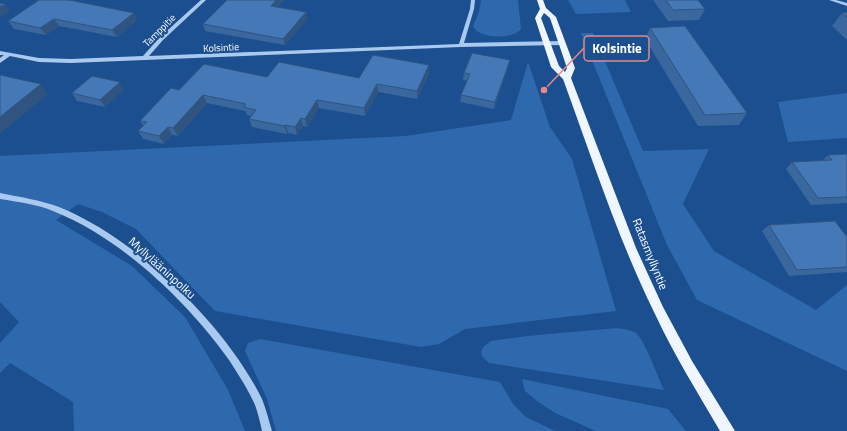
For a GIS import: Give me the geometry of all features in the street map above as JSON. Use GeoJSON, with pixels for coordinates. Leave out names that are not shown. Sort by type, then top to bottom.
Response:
{"type":"FeatureCollection","features":[{"type":"Feature","properties":{"kind":"main road","name":"Ratasmyllyntie"},"geometry":{"type":"LineString","coordinates":[[540,0],[543,9],[553,17],[571,68],[567,78]]}},
{"type":"Feature","properties":{"kind":"main road","name":"Ratasmyllyntie"},"geometry":{"type":"LineString","coordinates":[[543,9],[538,18],[555,67],[567,78],[631,248],[659,311],[688,365],[728,431]]}},
{"type":"Feature","properties":{"kind":"street","name":"Tamppitie"},"geometry":{"type":"LineString","coordinates":[[145,57],[161,39],[204,0]]}},
{"type":"Feature","properties":{"kind":"street"},"geometry":{"type":"LineString","coordinates":[[461,45],[472,9],[473,0]]}},
{"type":"Feature","properties":{"kind":"street"},"geometry":{"type":"LineString","coordinates":[[831,0],[847,5]]}},
{"type":"Feature","properties":{"kind":"street","name":"Kolsintie"},"geometry":{"type":"LineString","coordinates":[[0,54],[55,61],[145,57],[194,57],[461,45],[562,43]]}},
{"type":"Feature","properties":{"kind":"street"},"geometry":{"type":"LineString","coordinates":[[0,61],[8,55]]}},
{"type":"Feature","properties":{"kind":"street","name":"Myllylääninpolku"},"geometry":{"type":"LineString","coordinates":[[0,196],[47,205],[84,222],[114,240],[141,260],[197,314],[217,337],[249,381],[266,420],[267,431]]}},
{"type":"Feature","properties":{"kind":"shaded area"},"geometry":{"type":"Polygon","coordinates":[[[481,0],[518,0],[521,29],[517,33],[504,36],[488,36],[481,34],[473,26],[479,12],[481,0]]]}},
{"type":"Feature","properties":{"kind":"shaded area"},"geometry":{"type":"Polygon","coordinates":[[[568,0],[625,0],[631,12],[576,14],[568,0]]]}},
{"type":"Feature","properties":{"kind":"shaded area"},"geometry":{"type":"Polygon","coordinates":[[[581,33],[593,33],[643,151],[709,149],[683,204],[714,251],[816,310],[847,285],[847,371],[697,300],[667,245],[581,33]]]}},
{"type":"Feature","properties":{"kind":"shaded area"},"geometry":{"type":"Polygon","coordinates":[[[528,62],[550,127],[572,159],[616,311],[465,329],[439,344],[421,347],[215,311],[136,229],[102,212],[78,204],[56,220],[132,266],[185,317],[228,390],[245,431],[74,431],[73,402],[10,363],[0,373],[0,343],[19,322],[0,302],[0,156],[406,136],[511,120],[528,62]]]}},
{"type":"Feature","properties":{"kind":"shaded area"},"geometry":{"type":"Polygon","coordinates":[[[847,93],[847,138],[788,142],[778,102],[847,93]]]}},
{"type":"Feature","properties":{"kind":"shaded area"},"geometry":{"type":"Polygon","coordinates":[[[617,328],[634,332],[640,337],[664,390],[489,363],[482,356],[481,351],[484,346],[491,341],[527,336],[617,328]]]}},
{"type":"Feature","properties":{"kind":"shaded area"},"geometry":{"type":"Polygon","coordinates":[[[260,339],[500,382],[513,404],[526,417],[555,431],[276,431],[267,399],[245,351],[248,343],[260,339]]]}},
{"type":"Feature","properties":{"kind":"shaded area"},"geometry":{"type":"Polygon","coordinates":[[[522,379],[668,409],[686,431],[596,431],[555,413],[537,401],[525,391],[522,379]]]}},
{"type":"Feature","properties":{"kind":"building"},"geometry":{"type":"Polygon","coordinates":[[[39,0],[69,0],[134,13],[112,30],[54,19],[40,28],[8,21],[39,0]]]}},
{"type":"Feature","properties":{"kind":"building"},"geometry":{"type":"Polygon","coordinates":[[[227,0],[276,0],[271,6],[306,12],[283,39],[203,24],[227,0]]]}},
{"type":"Feature","properties":{"kind":"building"},"geometry":{"type":"Polygon","coordinates":[[[666,0],[698,0],[705,9],[673,10],[666,0]]]}},
{"type":"Feature","properties":{"kind":"building"},"geometry":{"type":"Polygon","coordinates":[[[847,12],[847,17],[842,13],[847,12]]]}},
{"type":"Feature","properties":{"kind":"building"},"geometry":{"type":"Polygon","coordinates":[[[685,26],[747,113],[705,115],[650,28],[685,26]]]}},
{"type":"Feature","properties":{"kind":"building"},"geometry":{"type":"Polygon","coordinates":[[[472,53],[510,60],[495,102],[461,95],[470,74],[464,73],[472,53]]]}},
{"type":"Feature","properties":{"kind":"building"},"geometry":{"type":"Polygon","coordinates":[[[373,55],[429,65],[417,91],[377,84],[364,108],[317,100],[305,119],[301,118],[295,127],[249,119],[256,110],[244,107],[246,104],[203,95],[173,128],[168,127],[159,136],[138,131],[147,122],[140,121],[171,88],[179,90],[204,64],[267,77],[279,62],[359,78],[373,55]]]}},
{"type":"Feature","properties":{"kind":"building"},"geometry":{"type":"Polygon","coordinates":[[[0,75],[41,84],[0,117],[0,75]]]}},
{"type":"Feature","properties":{"kind":"building"},"geometry":{"type":"Polygon","coordinates":[[[92,76],[120,82],[100,100],[72,93],[92,76]]]}},
{"type":"Feature","properties":{"kind":"building"},"geometry":{"type":"Polygon","coordinates":[[[847,154],[847,197],[818,198],[792,162],[832,160],[828,155],[847,154]]]}},
{"type":"Feature","properties":{"kind":"building"},"geometry":{"type":"Polygon","coordinates":[[[835,221],[847,237],[847,267],[797,270],[769,225],[835,221]]]}},
{"type":"Feature","properties":{"kind":"place","name":"Kolsintie"},"geometry":{"type":"Point","coordinates":[544,90]}}]}
